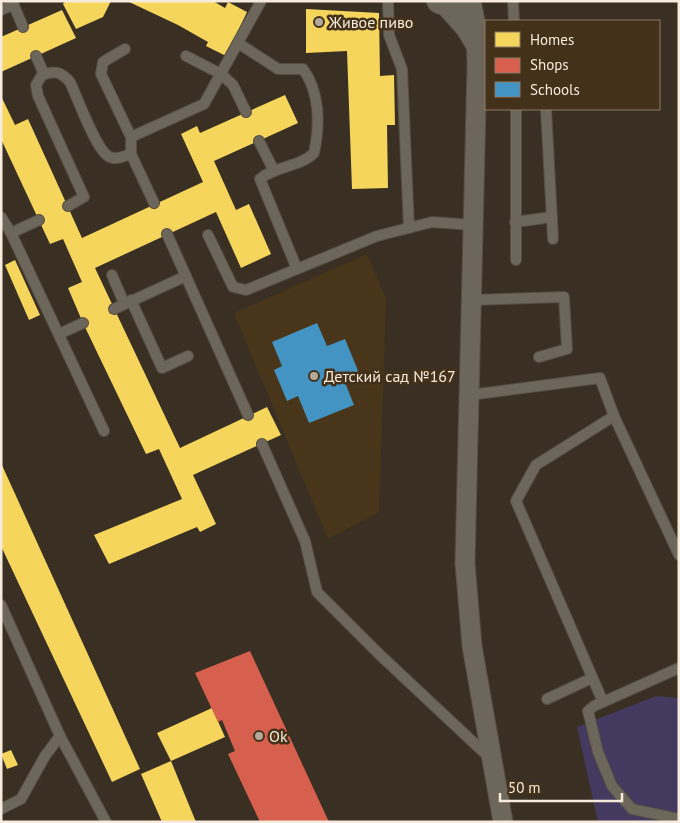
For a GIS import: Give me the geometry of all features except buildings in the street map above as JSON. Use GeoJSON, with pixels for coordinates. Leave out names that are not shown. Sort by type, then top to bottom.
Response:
{"type":"FeatureCollection","features":[{"type":"Feature","properties":{"kind":"street"},"geometry":{"type":"LineString","coordinates":[[471,1],[476,26],[476,46],[466,563],[472,646],[490,759],[503,822]]}},
{"type":"Feature","properties":{"kind":"street"},"geometry":{"type":"LineString","coordinates":[[449,2],[476,46]]}},
{"type":"Feature","properties":{"kind":"lane"},"geometry":{"type":"LineString","coordinates":[[131,137],[204,104],[261,1]]}},
{"type":"Feature","properties":{"kind":"lane"},"geometry":{"type":"LineString","coordinates":[[388,1],[389,35],[402,69],[409,228]]}},
{"type":"Feature","properties":{"kind":"lane"},"geometry":{"type":"LineString","coordinates":[[513,1],[514,20]]}},
{"type":"Feature","properties":{"kind":"lane"},"geometry":{"type":"LineString","coordinates":[[1,10],[12,3],[23,27]]}},
{"type":"Feature","properties":{"kind":"lane"},"geometry":{"type":"LineString","coordinates":[[238,43],[278,69],[303,69],[314,89],[317,106],[314,153],[308,159],[274,171],[260,180],[261,187],[297,269]]}},
{"type":"Feature","properties":{"kind":"lane"},"geometry":{"type":"LineString","coordinates":[[125,49],[103,62],[101,74],[131,137],[131,154],[154,203]]}},
{"type":"Feature","properties":{"kind":"lane"},"geometry":{"type":"LineString","coordinates":[[36,56],[44,74]]}},
{"type":"Feature","properties":{"kind":"lane"},"geometry":{"type":"LineString","coordinates":[[186,56],[221,74],[233,85],[246,112]]}},
{"type":"Feature","properties":{"kind":"lane"},"geometry":{"type":"LineString","coordinates":[[68,206],[84,198],[38,96],[36,85],[44,74],[53,71],[64,74],[70,82],[99,147],[108,157],[117,158],[131,154]]}},
{"type":"Feature","properties":{"kind":"lane"},"geometry":{"type":"LineString","coordinates":[[516,110],[516,260]]}},
{"type":"Feature","properties":{"kind":"lane"},"geometry":{"type":"LineString","coordinates":[[546,110],[553,239]]}},
{"type":"Feature","properties":{"kind":"lane"},"geometry":{"type":"LineString","coordinates":[[259,141],[274,171]]}},
{"type":"Feature","properties":{"kind":"lane"},"geometry":{"type":"LineString","coordinates":[[1,217],[11,233],[104,431]]}},
{"type":"Feature","properties":{"kind":"lane"},"geometry":{"type":"LineString","coordinates":[[515,222],[552,217]]}},
{"type":"Feature","properties":{"kind":"lane"},"geometry":{"type":"LineString","coordinates":[[11,233],[39,220]]}},
{"type":"Feature","properties":{"kind":"lane"},"geometry":{"type":"LineString","coordinates":[[208,235],[233,286],[246,290],[378,236],[432,222],[473,225]]}},
{"type":"Feature","properties":{"kind":"lane"},"geometry":{"type":"LineString","coordinates":[[167,234],[248,415]]}},
{"type":"Feature","properties":{"kind":"lane"},"geometry":{"type":"LineString","coordinates":[[112,275],[162,368],[188,356]]}},
{"type":"Feature","properties":{"kind":"lane"},"geometry":{"type":"LineString","coordinates":[[114,309],[186,276]]}},
{"type":"Feature","properties":{"kind":"lane"},"geometry":{"type":"LineString","coordinates":[[472,300],[564,297],[567,349],[539,358]]}},
{"type":"Feature","properties":{"kind":"lane"},"geometry":{"type":"LineString","coordinates":[[59,334],[83,323]]}},
{"type":"Feature","properties":{"kind":"lane"},"geometry":{"type":"LineString","coordinates":[[470,395],[600,378],[614,416],[679,555]]}},
{"type":"Feature","properties":{"kind":"lane"},"geometry":{"type":"LineString","coordinates":[[603,702],[516,500],[536,465],[614,416]]}},
{"type":"Feature","properties":{"kind":"lane"},"geometry":{"type":"LineString","coordinates":[[262,444],[305,541],[317,592],[379,654],[490,759]]}},
{"type":"Feature","properties":{"kind":"lane"},"geometry":{"type":"LineString","coordinates":[[1,605],[60,736],[106,822]]}},
{"type":"Feature","properties":{"kind":"lane"},"geometry":{"type":"LineString","coordinates":[[679,668],[594,706],[588,712],[598,752],[612,786],[632,809],[679,819]]}},
{"type":"Feature","properties":{"kind":"lane"},"geometry":{"type":"LineString","coordinates":[[546,699],[592,678]]}},
{"type":"Feature","properties":{"kind":"lane"},"geometry":{"type":"LineString","coordinates":[[1,809],[21,800],[45,756],[60,736]]}},
{"type":"Feature","properties":{"kind":"shaded area"},"geometry":{"type":"Polygon","coordinates":[[[367,254],[386,299],[379,512],[328,539],[234,313],[367,254]]]}},
{"type":"Feature","properties":{"kind":"shaded area"},"geometry":{"type":"Polygon","coordinates":[[[656,696],[679,698],[679,822],[598,822],[577,727],[656,696]]]}},
{"type":"Feature","properties":{"kind":"place","name":"Живое пиво"},"geometry":{"type":"Point","coordinates":[319,22]}},
{"type":"Feature","properties":{"kind":"place","name":"Детский сад №167"},"geometry":{"type":"Point","coordinates":[314,376]}},
{"type":"Feature","properties":{"kind":"place","name":"Ok"},"geometry":{"type":"Point","coordinates":[259,736]}}]}
